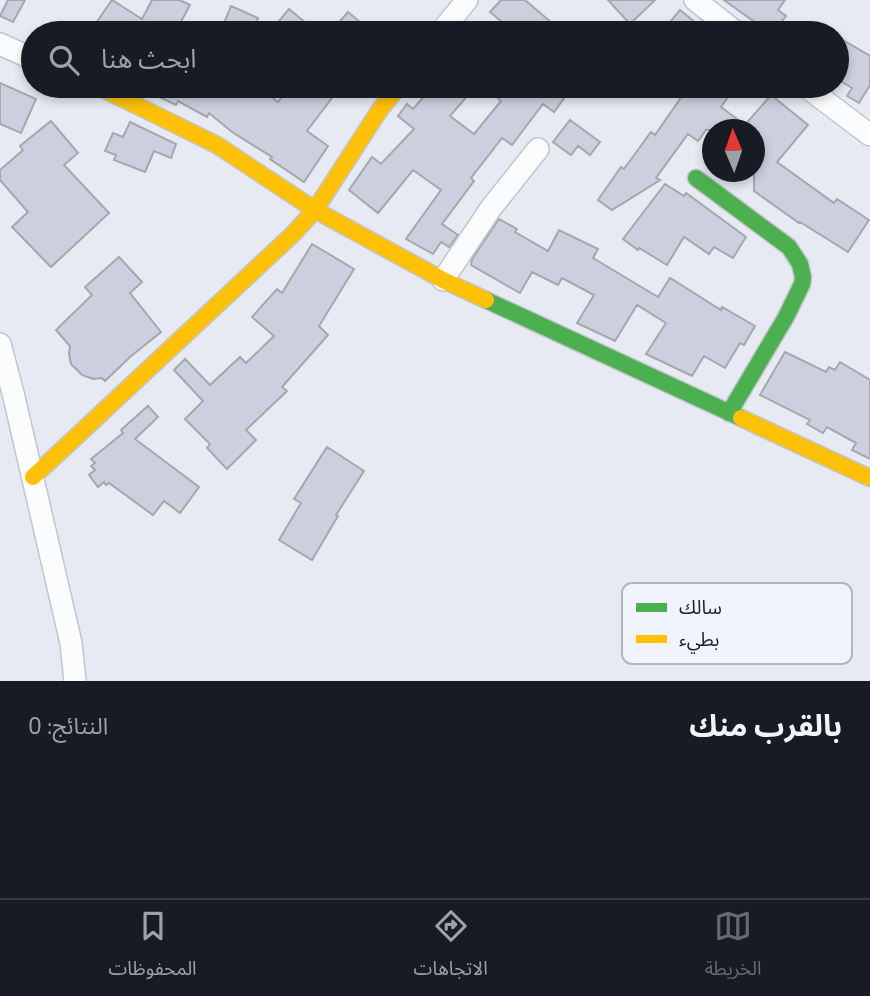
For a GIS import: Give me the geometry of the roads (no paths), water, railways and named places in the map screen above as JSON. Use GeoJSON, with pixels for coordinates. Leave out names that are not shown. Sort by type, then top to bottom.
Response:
{"type":"FeatureCollection","features":[{"type":"Feature","properties":{"kind":"street"},"geometry":{"type":"LineString","coordinates":[[450,21],[467,0]]}},
{"type":"Feature","properties":{"kind":"street"},"geometry":{"type":"LineString","coordinates":[[695,0],[722,21]]}},
{"type":"Feature","properties":{"kind":"street"},"geometry":{"type":"LineString","coordinates":[[0,44],[21,54]]}},
{"type":"Feature","properties":{"kind":"street"},"geometry":{"type":"LineString","coordinates":[[121,98],[217,145],[315,210],[443,280],[870,478]]}},
{"type":"Feature","properties":{"kind":"street"},"geometry":{"type":"LineString","coordinates":[[33,477],[293,234],[315,210],[389,98]]}},
{"type":"Feature","properties":{"kind":"street"},"geometry":{"type":"LineString","coordinates":[[822,98],[870,135]]}},
{"type":"Feature","properties":{"kind":"street"},"geometry":{"type":"LineString","coordinates":[[443,280],[491,208],[538,149]]}},
{"type":"Feature","properties":{"kind":"street"},"geometry":{"type":"LineString","coordinates":[[696,178],[789,247],[800,264],[803,277],[786,317],[729,413]]}},
{"type":"Feature","properties":{"kind":"street"},"geometry":{"type":"LineString","coordinates":[[0,344],[71,643],[75,681]]}}]}
